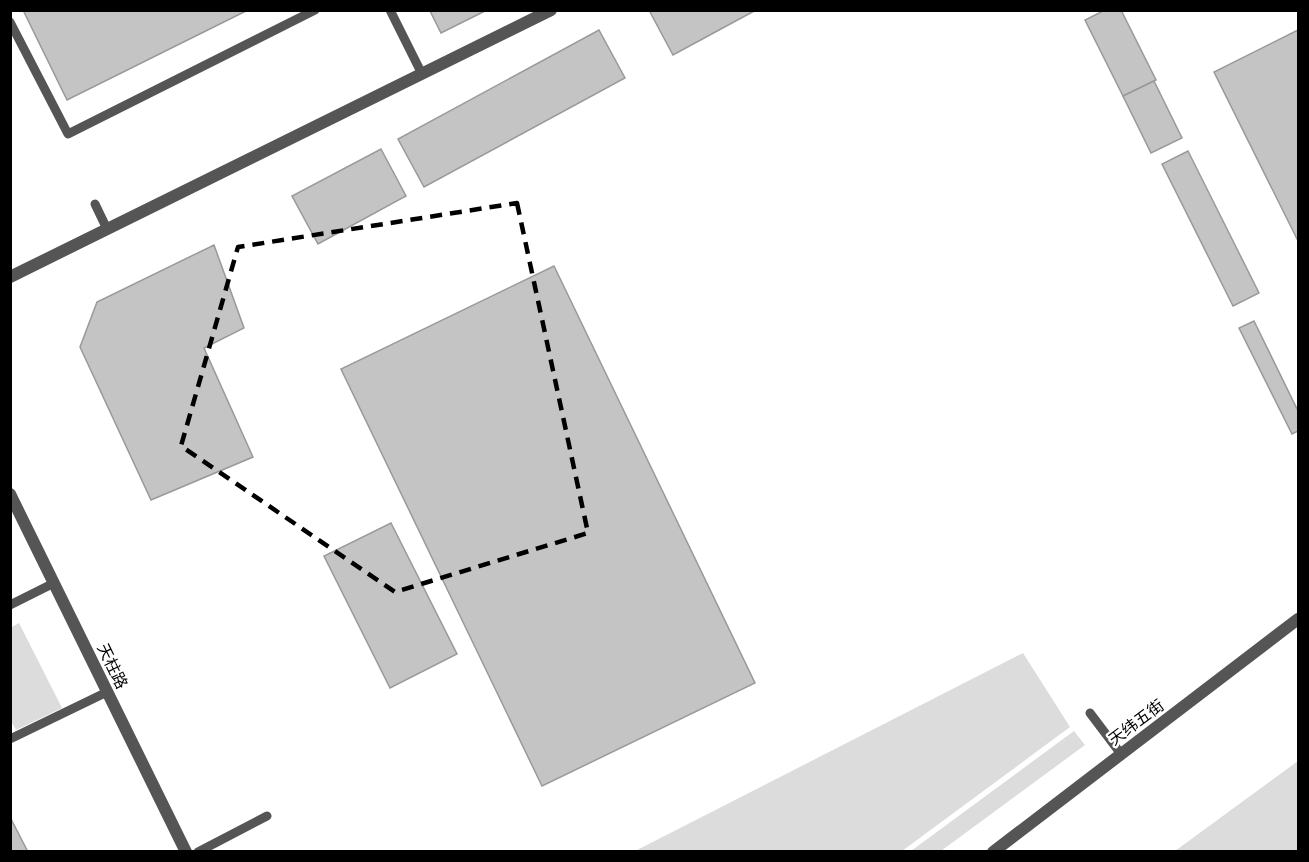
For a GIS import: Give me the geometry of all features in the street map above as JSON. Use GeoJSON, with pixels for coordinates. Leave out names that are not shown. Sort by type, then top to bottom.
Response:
{"type":"FeatureCollection","features":[{"type":"Feature","properties":{"kind":"street"},"geometry":{"type":"LineString","coordinates":[[10,277],[551,10]]}},
{"type":"Feature","properties":{"kind":"street","name":"天柱路"},"geometry":{"type":"LineString","coordinates":[[10,494],[186,852]]}},
{"type":"Feature","properties":{"kind":"street","name":"天纬五街"},"geometry":{"type":"LineString","coordinates":[[993,852],[1299,619]]}},
{"type":"Feature","properties":{"kind":"lane"},"geometry":{"type":"LineString","coordinates":[[10,22],[68,134],[315,10]]}},
{"type":"Feature","properties":{"kind":"lane"},"geometry":{"type":"LineString","coordinates":[[390,10],[422,74]]}},
{"type":"Feature","properties":{"kind":"lane"},"geometry":{"type":"LineString","coordinates":[[95,204],[107,229]]}},
{"type":"Feature","properties":{"kind":"lane"},"geometry":{"type":"LineString","coordinates":[[10,605],[54,583]]}},
{"type":"Feature","properties":{"kind":"lane"},"geometry":{"type":"LineString","coordinates":[[10,739],[107,692]]}},
{"type":"Feature","properties":{"kind":"lane"},"geometry":{"type":"LineString","coordinates":[[1090,713],[1121,754]]}},
{"type":"Feature","properties":{"kind":"lane"},"geometry":{"type":"LineString","coordinates":[[198,852],[267,816]]}},
{"type":"Feature","properties":{"kind":"highlighted area"},"geometry":{"type":"Polygon","coordinates":[[[517,203],[588,533],[395,592],[181,446],[238,247],[517,203]]]}},
{"type":"Feature","properties":{"kind":"shaded area"},"geometry":{"type":"Polygon","coordinates":[[[19,623],[62,708],[16,730],[10,719],[10,628],[19,623]]]}},
{"type":"Feature","properties":{"kind":"shaded area"},"geometry":{"type":"Polygon","coordinates":[[[1023,653],[1070,727],[902,851],[635,851],[1023,653]]]}},
{"type":"Feature","properties":{"kind":"shaded area"},"geometry":{"type":"Polygon","coordinates":[[[1074,731],[1085,745],[941,851],[911,851],[1074,731]]]}},
{"type":"Feature","properties":{"kind":"shaded area"},"geometry":{"type":"Polygon","coordinates":[[[1298,761],[1298,851],[1175,851],[1298,761]]]}},
{"type":"Feature","properties":{"kind":"building"},"geometry":{"type":"Polygon","coordinates":[[[23,10],[248,10],[67,100],[23,10]]]}},
{"type":"Feature","properties":{"kind":"building"},"geometry":{"type":"Polygon","coordinates":[[[487,10],[441,33],[430,11],[487,10]]]}},
{"type":"Feature","properties":{"kind":"building"},"geometry":{"type":"Polygon","coordinates":[[[653,10],[756,10],[673,55],[650,12],[653,10]]]}},
{"type":"Feature","properties":{"kind":"building"},"geometry":{"type":"Polygon","coordinates":[[[1105,10],[1121,10],[1156,80],[1123,96],[1085,20],[1105,10]]]}},
{"type":"Feature","properties":{"kind":"building"},"geometry":{"type":"Polygon","coordinates":[[[599,30],[625,78],[424,187],[398,139],[599,30]]]}},
{"type":"Feature","properties":{"kind":"building"},"geometry":{"type":"Polygon","coordinates":[[[1298,30],[1298,241],[1214,72],[1298,30]]]}},
{"type":"Feature","properties":{"kind":"building"},"geometry":{"type":"Polygon","coordinates":[[[1154,81],[1182,138],[1151,153],[1123,96],[1154,81]]]}},
{"type":"Feature","properties":{"kind":"building"},"geometry":{"type":"Polygon","coordinates":[[[381,149],[406,196],[318,244],[292,196],[381,149]]]}},
{"type":"Feature","properties":{"kind":"building"},"geometry":{"type":"Polygon","coordinates":[[[1188,151],[1259,293],[1233,306],[1162,164],[1188,151]]]}},
{"type":"Feature","properties":{"kind":"building"},"geometry":{"type":"Polygon","coordinates":[[[214,245],[244,328],[204,348],[253,457],[151,500],[80,347],[97,302],[214,245]]]}},
{"type":"Feature","properties":{"kind":"building"},"geometry":{"type":"Polygon","coordinates":[[[554,266],[755,683],[542,786],[341,369],[554,266]]]}},
{"type":"Feature","properties":{"kind":"building"},"geometry":{"type":"Polygon","coordinates":[[[1254,321],[1298,411],[1298,431],[1292,434],[1239,328],[1254,321]]]}},
{"type":"Feature","properties":{"kind":"building"},"geometry":{"type":"Polygon","coordinates":[[[391,523],[457,654],[390,688],[324,556],[391,523]]]}},
{"type":"Feature","properties":{"kind":"building"},"geometry":{"type":"Polygon","coordinates":[[[10,817],[28,852],[10,852],[10,817]]]}}]}
